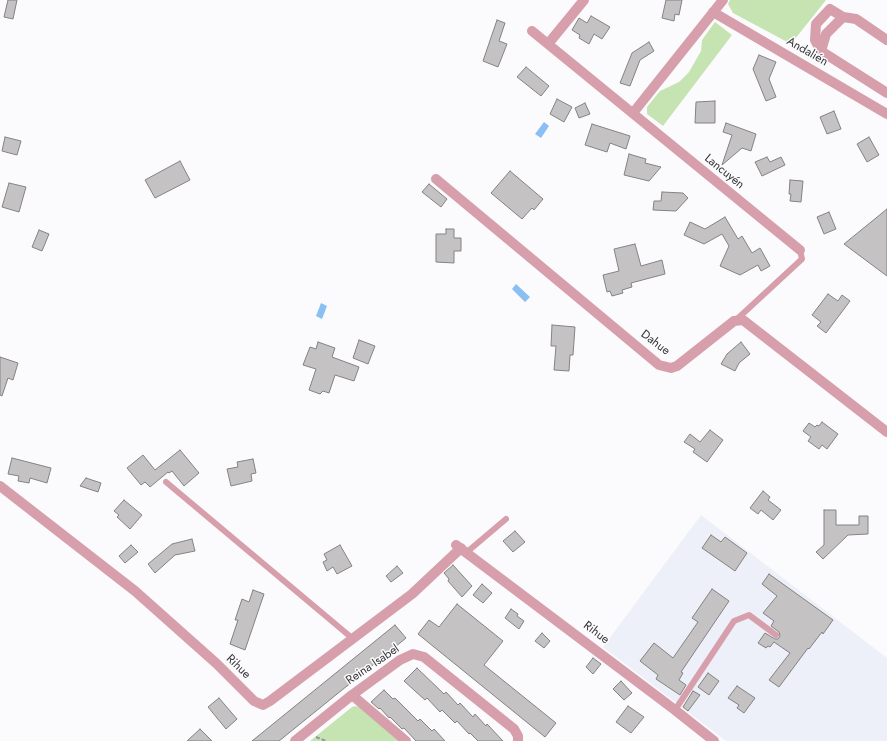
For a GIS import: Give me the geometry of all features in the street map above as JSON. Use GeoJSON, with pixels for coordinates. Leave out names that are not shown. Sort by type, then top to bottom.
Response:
{"type":"FeatureCollection","features":[{"type":"Feature","properties":{"kind":"street"},"geometry":{"type":"LineString","coordinates":[[548,44],[584,0]]}},
{"type":"Feature","properties":{"kind":"street"},"geometry":{"type":"LineString","coordinates":[[633,113],[723,0]]}},
{"type":"Feature","properties":{"kind":"street"},"geometry":{"type":"LineString","coordinates":[[887,40],[856,19],[842,18],[830,9],[816,24],[815,40],[821,50],[887,93]]}},
{"type":"Feature","properties":{"kind":"street","name":"Andalién"},"geometry":{"type":"LineString","coordinates":[[713,12],[887,114]]}},
{"type":"Feature","properties":{"kind":"street"},"geometry":{"type":"LineString","coordinates":[[821,50],[826,34],[842,18]]}},
{"type":"Feature","properties":{"kind":"street","name":"Lancuyén"},"geometry":{"type":"LineString","coordinates":[[532,31],[800,250]]}},
{"type":"Feature","properties":{"kind":"street","name":"Dahue"},"geometry":{"type":"LineString","coordinates":[[436,179],[659,365],[671,368],[677,366],[734,321]]}},
{"type":"Feature","properties":{"kind":"street"},"geometry":{"type":"LineString","coordinates":[[734,321],[743,320],[752,326],[887,432]]}},
{"type":"Feature","properties":{"kind":"street","name":"Rihue"},"geometry":{"type":"LineString","coordinates":[[0,486],[135,591],[217,664],[254,701],[263,705],[412,594],[462,548],[714,741]]}},
{"type":"Feature","properties":{"kind":"street","name":"Reina Isabel"},"geometry":{"type":"LineString","coordinates":[[295,741],[352,695],[400,660],[413,654],[421,655],[514,729],[518,736],[518,741]]}},
{"type":"Feature","properties":{"kind":"street"},"geometry":{"type":"LineString","coordinates":[[352,695],[406,741]]}},
{"type":"Feature","properties":{"kind":"lane"},"geometry":{"type":"LineString","coordinates":[[734,321],[802,259],[800,250]]}},
{"type":"Feature","properties":{"kind":"lane"},"geometry":{"type":"LineString","coordinates":[[166,482],[352,638]]}},
{"type":"Feature","properties":{"kind":"lane"},"geometry":{"type":"LineString","coordinates":[[462,548],[506,519]]}},
{"type":"Feature","properties":{"kind":"lane"},"geometry":{"type":"LineString","coordinates":[[675,710],[734,621],[749,615],[776,635]]}},
{"type":"Feature","properties":{"kind":"shaded area"},"geometry":{"type":"Polygon","coordinates":[[[701,515],[887,658],[887,741],[726,741],[603,647],[701,515]]]}},
{"type":"Feature","properties":{"kind":"green space"},"geometry":{"type":"Polygon","coordinates":[[[730,0],[826,0],[791,44],[733,13],[728,4],[730,0]]]}},
{"type":"Feature","properties":{"kind":"green space"},"geometry":{"type":"Polygon","coordinates":[[[715,22],[732,35],[663,126],[647,114],[647,107],[660,91],[679,82],[689,72],[701,51],[702,40],[715,22]]]}},
{"type":"Feature","properties":{"kind":"green space"},"geometry":{"type":"Polygon","coordinates":[[[355,706],[359,707],[401,741],[310,741],[355,706]]]}},
{"type":"Feature","properties":{"kind":"water"},"geometry":{"type":"Polygon","coordinates":[[[544,122],[549,126],[541,138],[535,134],[544,122]]]}},
{"type":"Feature","properties":{"kind":"water"},"geometry":{"type":"Polygon","coordinates":[[[516,284],[530,297],[525,302],[512,289],[516,284]]]}},
{"type":"Feature","properties":{"kind":"water"},"geometry":{"type":"Polygon","coordinates":[[[321,303],[327,306],[322,319],[316,316],[321,303]]]}},
{"type":"Feature","properties":{"kind":"building"},"geometry":{"type":"Polygon","coordinates":[[[8,0],[17,0],[13,19],[4,17],[8,0]]]}},
{"type":"Feature","properties":{"kind":"building"},"geometry":{"type":"Polygon","coordinates":[[[666,0],[682,0],[679,15],[675,14],[674,21],[662,18],[666,0]]]}},
{"type":"Feature","properties":{"kind":"building"},"geometry":{"type":"Polygon","coordinates":[[[591,16],[610,27],[602,39],[594,34],[589,44],[579,38],[580,35],[572,30],[579,18],[587,23],[591,16]]]}},
{"type":"Feature","properties":{"kind":"building"},"geometry":{"type":"Polygon","coordinates":[[[497,20],[505,23],[499,41],[507,44],[498,67],[483,61],[497,20]]]}},
{"type":"Feature","properties":{"kind":"building"},"geometry":{"type":"Polygon","coordinates":[[[649,42],[654,51],[640,60],[630,86],[620,83],[632,53],[649,42]]]}},
{"type":"Feature","properties":{"kind":"building"},"geometry":{"type":"Polygon","coordinates":[[[759,55],[776,62],[769,79],[776,97],[766,101],[753,69],[759,55]]]}},
{"type":"Feature","properties":{"kind":"building"},"geometry":{"type":"Polygon","coordinates":[[[526,67],[549,86],[541,96],[517,77],[526,67]]]}},
{"type":"Feature","properties":{"kind":"building"},"geometry":{"type":"Polygon","coordinates":[[[557,99],[572,107],[564,122],[550,114],[557,99]]]}},
{"type":"Feature","properties":{"kind":"building"},"geometry":{"type":"Polygon","coordinates":[[[715,101],[715,123],[695,123],[696,102],[715,101]]]}},
{"type":"Feature","properties":{"kind":"building"},"geometry":{"type":"Polygon","coordinates":[[[585,103],[590,114],[579,118],[575,108],[585,103]]]}},
{"type":"Feature","properties":{"kind":"building"},"geometry":{"type":"Polygon","coordinates":[[[834,111],[841,129],[827,134],[820,117],[834,111]]]}},
{"type":"Feature","properties":{"kind":"building"},"geometry":{"type":"Polygon","coordinates":[[[726,123],[756,134],[751,151],[742,148],[722,165],[732,135],[723,132],[726,123]]]}},
{"type":"Feature","properties":{"kind":"building"},"geometry":{"type":"Polygon","coordinates":[[[592,124],[630,136],[626,149],[610,143],[607,152],[585,145],[592,124]]]}},
{"type":"Feature","properties":{"kind":"building"},"geometry":{"type":"Polygon","coordinates":[[[5,137],[21,141],[17,155],[2,151],[5,137]]]}},
{"type":"Feature","properties":{"kind":"building"},"geometry":{"type":"Polygon","coordinates":[[[869,137],[879,155],[867,162],[857,144],[869,137]]]}},
{"type":"Feature","properties":{"kind":"building"},"geometry":{"type":"Polygon","coordinates":[[[629,154],[646,159],[645,163],[661,167],[649,181],[624,175],[629,154]]]}},
{"type":"Feature","properties":{"kind":"building"},"geometry":{"type":"Polygon","coordinates":[[[767,157],[770,162],[781,157],[785,165],[762,176],[755,162],[767,157]]]}},
{"type":"Feature","properties":{"kind":"building"},"geometry":{"type":"Polygon","coordinates":[[[180,161],[190,180],[155,198],[145,180],[180,161]]]}},
{"type":"Feature","properties":{"kind":"building"},"geometry":{"type":"Polygon","coordinates":[[[510,171],[543,199],[534,210],[532,208],[522,219],[491,193],[510,171]]]}},
{"type":"Feature","properties":{"kind":"building"},"geometry":{"type":"Polygon","coordinates":[[[790,180],[803,181],[801,202],[790,201],[790,180]]]}},
{"type":"Feature","properties":{"kind":"building"},"geometry":{"type":"Polygon","coordinates":[[[9,183],[26,187],[19,212],[2,207],[9,183]]]}},
{"type":"Feature","properties":{"kind":"building"},"geometry":{"type":"Polygon","coordinates":[[[429,184],[447,199],[441,207],[422,192],[429,184]]]}},
{"type":"Feature","properties":{"kind":"building"},"geometry":{"type":"Polygon","coordinates":[[[662,192],[683,193],[688,198],[676,211],[653,210],[654,201],[661,201],[662,192]]]}},
{"type":"Feature","properties":{"kind":"building"},"geometry":{"type":"Polygon","coordinates":[[[887,209],[887,276],[844,244],[887,209]]]}},
{"type":"Feature","properties":{"kind":"building"},"geometry":{"type":"Polygon","coordinates":[[[829,212],[836,229],[824,234],[817,217],[829,212]]]}},
{"type":"Feature","properties":{"kind":"building"},"geometry":{"type":"Polygon","coordinates":[[[725,217],[738,239],[742,236],[752,253],[760,248],[770,266],[761,271],[758,265],[740,275],[720,266],[729,246],[722,234],[704,244],[684,235],[690,222],[705,229],[725,217]]]}},
{"type":"Feature","properties":{"kind":"building"},"geometry":{"type":"Polygon","coordinates":[[[446,229],[454,229],[454,238],[461,238],[461,251],[454,251],[454,263],[436,262],[436,234],[446,234],[446,229]]]}},
{"type":"Feature","properties":{"kind":"building"},"geometry":{"type":"Polygon","coordinates":[[[39,230],[49,234],[42,251],[32,247],[39,230]]]}},
{"type":"Feature","properties":{"kind":"building"},"geometry":{"type":"Polygon","coordinates":[[[635,244],[641,266],[662,260],[665,274],[631,283],[632,287],[622,290],[623,293],[612,296],[610,291],[607,292],[603,275],[619,271],[614,249],[635,244]]]}},
{"type":"Feature","properties":{"kind":"building"},"geometry":{"type":"Polygon","coordinates":[[[828,294],[838,301],[842,295],[850,301],[826,333],[817,326],[821,322],[812,315],[828,294]]]}},
{"type":"Feature","properties":{"kind":"building"},"geometry":{"type":"Polygon","coordinates":[[[552,325],[575,327],[573,355],[570,355],[569,371],[554,370],[556,346],[551,346],[552,325]]]}},
{"type":"Feature","properties":{"kind":"building"},"geometry":{"type":"Polygon","coordinates":[[[359,340],[375,346],[368,364],[353,358],[359,340]]]}},
{"type":"Feature","properties":{"kind":"building"},"geometry":{"type":"Polygon","coordinates":[[[318,342],[335,348],[332,357],[359,367],[354,381],[335,375],[329,393],[323,391],[320,394],[309,390],[316,369],[303,365],[310,347],[316,349],[318,342]]]}},
{"type":"Feature","properties":{"kind":"building"},"geometry":{"type":"Polygon","coordinates":[[[741,342],[750,354],[739,363],[735,371],[721,364],[727,354],[741,342]]]}},
{"type":"Feature","properties":{"kind":"building"},"geometry":{"type":"Polygon","coordinates":[[[0,357],[18,363],[13,380],[8,378],[2,396],[0,395],[0,357]]]}},
{"type":"Feature","properties":{"kind":"building"},"geometry":{"type":"Polygon","coordinates":[[[822,422],[838,434],[827,449],[822,445],[819,449],[808,441],[811,437],[803,431],[809,423],[815,427],[817,425],[819,426],[822,422]]]}},
{"type":"Feature","properties":{"kind":"building"},"geometry":{"type":"Polygon","coordinates":[[[710,430],[723,440],[707,462],[693,452],[695,449],[684,442],[690,434],[700,442],[710,430]]]}},
{"type":"Feature","properties":{"kind":"building"},"geometry":{"type":"Polygon","coordinates":[[[180,450],[199,473],[184,486],[172,471],[169,473],[168,472],[150,487],[145,482],[141,485],[127,468],[143,455],[155,470],[180,450]]]}},
{"type":"Feature","properties":{"kind":"building"},"geometry":{"type":"Polygon","coordinates":[[[12,458],[51,468],[47,483],[30,478],[29,483],[18,481],[19,476],[8,474],[12,458]]]}},
{"type":"Feature","properties":{"kind":"building"},"geometry":{"type":"Polygon","coordinates":[[[253,459],[256,473],[251,474],[252,481],[231,486],[227,469],[238,467],[237,462],[253,459]]]}},
{"type":"Feature","properties":{"kind":"building"},"geometry":{"type":"Polygon","coordinates":[[[86,478],[101,483],[98,492],[80,486],[86,478]]]}},
{"type":"Feature","properties":{"kind":"building"},"geometry":{"type":"Polygon","coordinates":[[[763,491],[770,497],[768,500],[781,510],[773,520],[761,510],[758,514],[750,508],[763,491]]]}},
{"type":"Feature","properties":{"kind":"building"},"geometry":{"type":"Polygon","coordinates":[[[124,500],[142,515],[130,529],[117,517],[119,515],[114,511],[124,500]]]}},
{"type":"Feature","properties":{"kind":"building"},"geometry":{"type":"Polygon","coordinates":[[[824,510],[836,510],[836,525],[859,525],[859,516],[868,516],[868,534],[848,535],[823,559],[816,552],[824,545],[824,510]]]}},
{"type":"Feature","properties":{"kind":"building"},"geometry":{"type":"Polygon","coordinates":[[[515,531],[525,542],[513,552],[503,541],[515,531]]]}},
{"type":"Feature","properties":{"kind":"building"},"geometry":{"type":"Polygon","coordinates":[[[711,535],[721,542],[725,537],[747,553],[735,571],[702,548],[711,535]]]}},
{"type":"Feature","properties":{"kind":"building"},"geometry":{"type":"Polygon","coordinates":[[[192,539],[195,551],[175,555],[155,573],[148,564],[172,544],[192,539]]]}},
{"type":"Feature","properties":{"kind":"building"},"geometry":{"type":"Polygon","coordinates":[[[131,545],[138,552],[125,563],[119,556],[131,545]]]}},
{"type":"Feature","properties":{"kind":"building"},"geometry":{"type":"Polygon","coordinates":[[[340,545],[352,566],[337,574],[333,567],[327,571],[323,562],[327,560],[324,554],[340,545]]]}},
{"type":"Feature","properties":{"kind":"building"},"geometry":{"type":"Polygon","coordinates":[[[453,565],[472,586],[462,597],[448,581],[449,579],[444,573],[453,565]]]}},
{"type":"Feature","properties":{"kind":"building"},"geometry":{"type":"Polygon","coordinates":[[[397,566],[403,573],[391,582],[386,576],[397,566]]]}},
{"type":"Feature","properties":{"kind":"building"},"geometry":{"type":"Polygon","coordinates":[[[769,574],[833,620],[823,634],[822,632],[809,649],[808,648],[779,687],[769,680],[790,653],[774,642],[770,647],[768,646],[766,648],[758,643],[765,633],[775,639],[778,639],[780,636],[779,632],[771,626],[774,621],[763,613],[777,596],[762,584],[769,574]]]}},
{"type":"Feature","properties":{"kind":"building"},"geometry":{"type":"Polygon","coordinates":[[[482,584],[492,593],[483,603],[473,595],[482,584]]]}},
{"type":"Feature","properties":{"kind":"building"},"geometry":{"type":"Polygon","coordinates":[[[712,589],[729,601],[681,672],[683,673],[679,680],[686,685],[680,695],[656,679],[658,675],[640,661],[654,643],[673,658],[698,622],[692,618],[712,589]]]}},
{"type":"Feature","properties":{"kind":"building"},"geometry":{"type":"Polygon","coordinates":[[[253,590],[264,594],[245,650],[230,644],[238,620],[235,620],[242,599],[249,602],[253,590]]]}},
{"type":"Feature","properties":{"kind":"building"},"geometry":{"type":"Polygon","coordinates":[[[457,604],[503,641],[484,665],[556,723],[545,737],[418,634],[429,620],[439,627],[457,604]]]}},
{"type":"Feature","properties":{"kind":"building"},"geometry":{"type":"Polygon","coordinates":[[[511,609],[524,621],[519,629],[505,618],[511,609]]]}},
{"type":"Feature","properties":{"kind":"building"},"geometry":{"type":"Polygon","coordinates":[[[395,625],[406,638],[384,656],[279,741],[252,741],[395,625]]]}},
{"type":"Feature","properties":{"kind":"building"},"geometry":{"type":"Polygon","coordinates":[[[542,633],[550,641],[544,648],[535,641],[542,633]]]}},
{"type":"Feature","properties":{"kind":"building"},"geometry":{"type":"Polygon","coordinates":[[[593,658],[601,664],[593,674],[586,667],[593,658]]]}},
{"type":"Feature","properties":{"kind":"building"},"geometry":{"type":"Polygon","coordinates":[[[417,668],[444,694],[446,692],[458,705],[460,703],[473,717],[475,714],[486,726],[487,724],[503,741],[478,741],[457,721],[455,723],[442,710],[440,712],[427,698],[425,700],[404,681],[417,668]]]}},
{"type":"Feature","properties":{"kind":"building"},"geometry":{"type":"Polygon","coordinates":[[[708,673],[719,681],[709,695],[698,687],[708,673]]]}},
{"type":"Feature","properties":{"kind":"building"},"geometry":{"type":"Polygon","coordinates":[[[621,681],[632,693],[624,700],[613,689],[621,681]]]}},
{"type":"Feature","properties":{"kind":"building"},"geometry":{"type":"Polygon","coordinates":[[[737,686],[755,698],[744,713],[737,708],[739,705],[728,698],[737,686]]]}},
{"type":"Feature","properties":{"kind":"building"},"geometry":{"type":"Polygon","coordinates":[[[384,690],[393,699],[395,698],[418,721],[420,719],[432,731],[434,729],[445,741],[416,741],[404,728],[402,729],[380,708],[379,709],[371,702],[384,690]]]}},
{"type":"Feature","properties":{"kind":"building"},"geometry":{"type":"Polygon","coordinates":[[[693,691],[700,695],[688,711],[683,707],[693,691]]]}},
{"type":"Feature","properties":{"kind":"building"},"geometry":{"type":"Polygon","coordinates":[[[219,698],[237,719],[226,729],[208,707],[219,698]]]}},
{"type":"Feature","properties":{"kind":"building"},"geometry":{"type":"Polygon","coordinates":[[[628,706],[644,717],[631,733],[616,722],[628,706]]]}},
{"type":"Feature","properties":{"kind":"building"},"geometry":{"type":"Polygon","coordinates":[[[200,729],[212,741],[187,741],[200,729]]]}}]}
